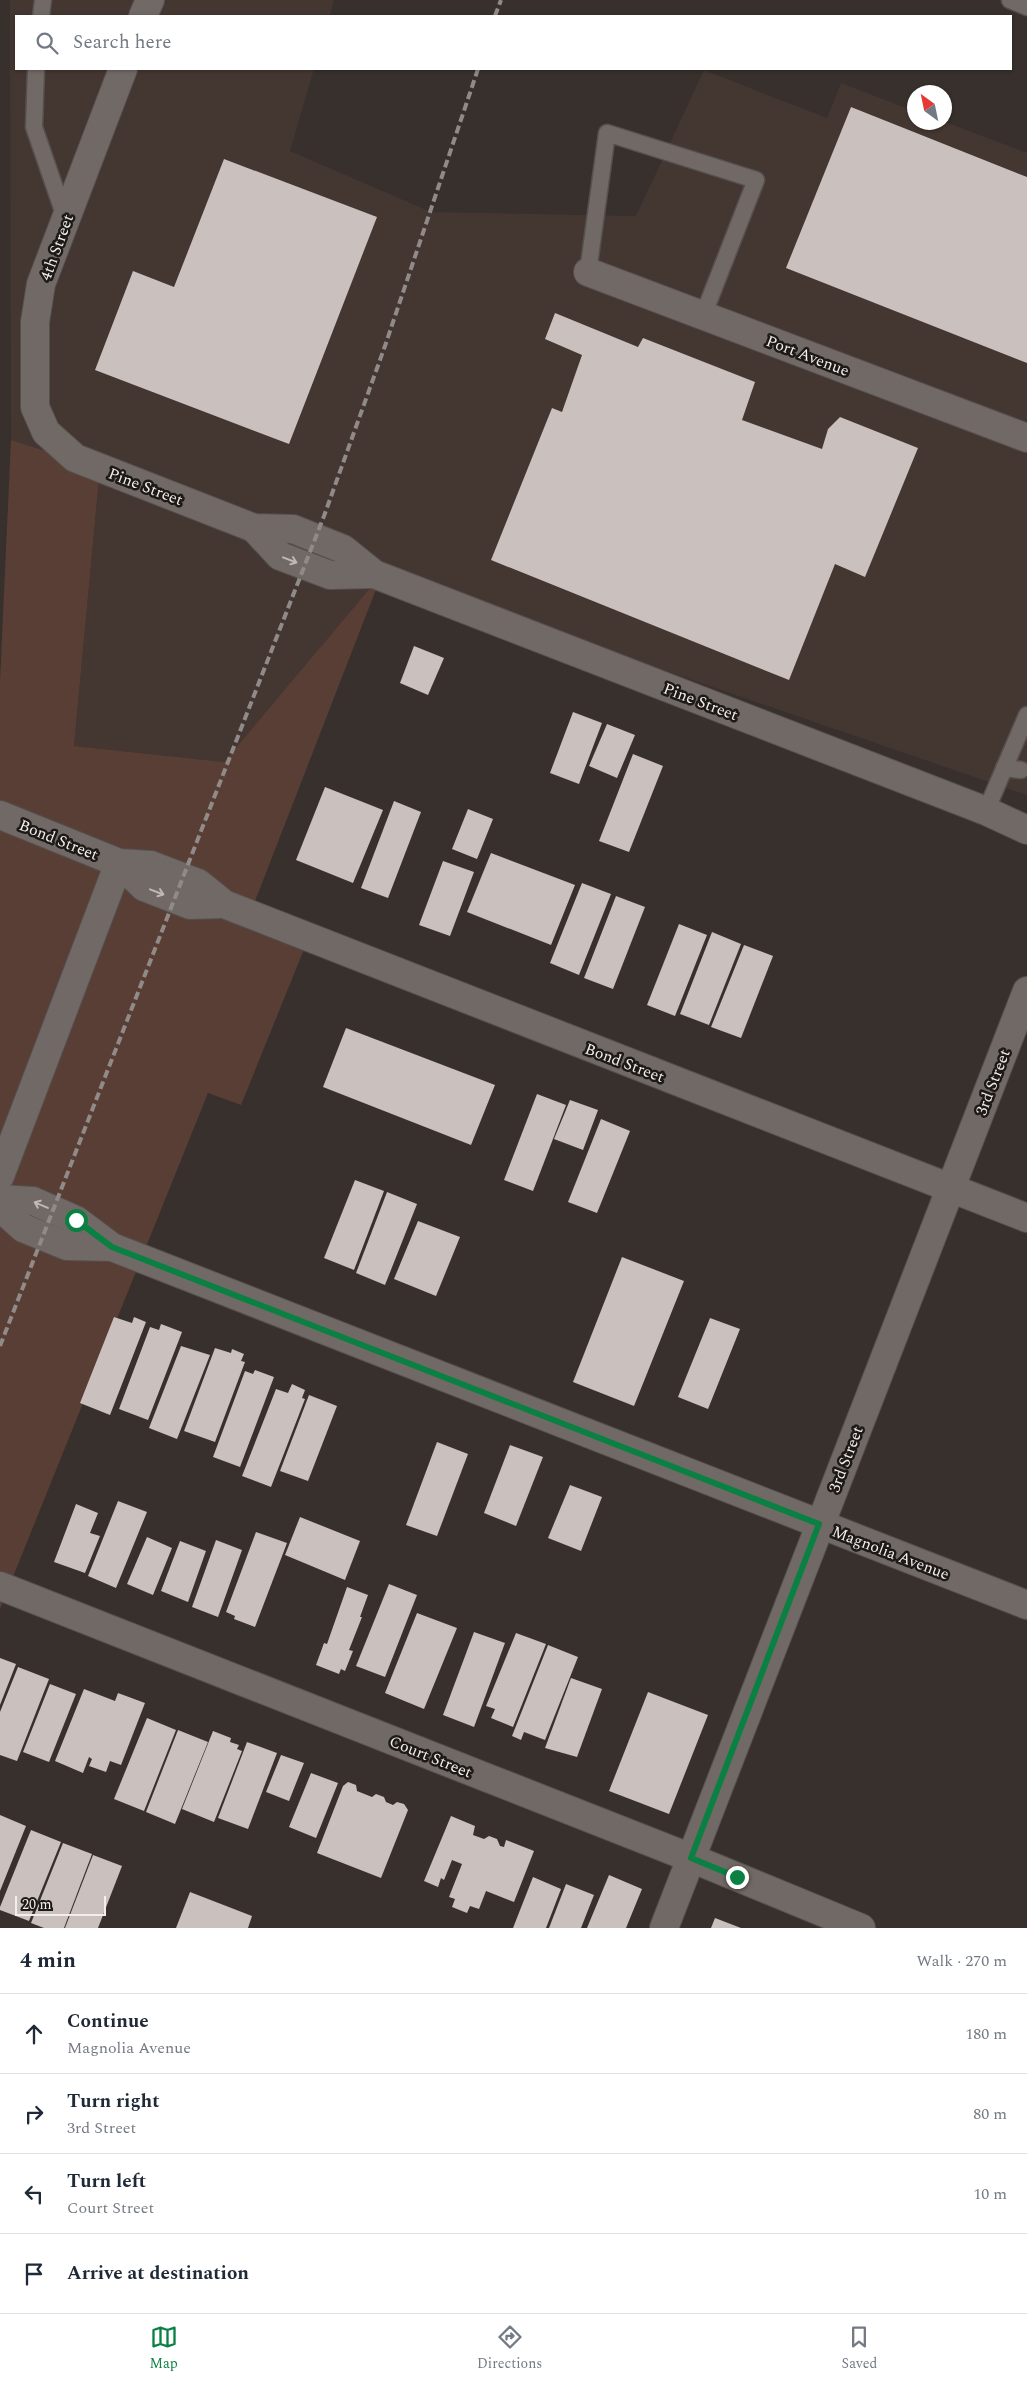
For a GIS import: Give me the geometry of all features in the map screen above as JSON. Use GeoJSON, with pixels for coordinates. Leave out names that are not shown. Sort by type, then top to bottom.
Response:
{"type":"FeatureCollection","features":[{"type":"Feature","properties":{"kind":"street"},"geometry":{"type":"LineString","coordinates":[[143,15],[150,0]]}},
{"type":"Feature","properties":{"kind":"street","name":"4th Street"},"geometry":{"type":"LineString","coordinates":[[46,432],[35,407],[35,322],[41,284],[123,70]]}},
{"type":"Feature","properties":{"kind":"street","name":"Port Avenue"},"geometry":{"type":"LineString","coordinates":[[588,272],[1027,438]]}},
{"type":"Feature","properties":{"kind":"street","name":"Pine Street"},"geometry":{"type":"LineString","coordinates":[[46,432],[75,458],[254,528],[280,556],[330,575],[374,574],[986,811],[1027,830]]}},
{"type":"Feature","properties":{"kind":"street","name":"Bond Street"},"geometry":{"type":"LineString","coordinates":[[0,815],[118,863],[151,865],[198,883],[224,904],[1027,1218]]}},
{"type":"Feature","properties":{"kind":"street"},"geometry":{"type":"LineString","coordinates":[[0,1176],[118,863]]}},
{"type":"Feature","properties":{"kind":"street","name":"3rd Street"},"geometry":{"type":"LineString","coordinates":[[664,1928],[819,1524],[1027,992]]}},
{"type":"Feature","properties":{"kind":"street","name":"Magnolia Avenue"},"geometry":{"type":"LineString","coordinates":[[0,1199],[33,1201],[76,1220],[112,1247],[1027,1605]]}},
{"type":"Feature","properties":{"kind":"street","name":"Magnolia Avenue"},"geometry":{"type":"LineString","coordinates":[[0,1207],[23,1228],[67,1246],[112,1247]]}},
{"type":"Feature","properties":{"kind":"street","name":"Court Street"},"geometry":{"type":"LineString","coordinates":[[0,1586],[691,1858],[861,1928]]}},
{"type":"Feature","properties":{"kind":"lane"},"geometry":{"type":"LineString","coordinates":[[41,15],[43,0]]}},
{"type":"Feature","properties":{"kind":"lane"},"geometry":{"type":"LineString","coordinates":[[1010,0],[1027,6]]}},
{"type":"Feature","properties":{"kind":"lane"},"geometry":{"type":"LineString","coordinates":[[36,70],[34,127],[66,220]]}},
{"type":"Feature","properties":{"kind":"lane"},"geometry":{"type":"LineString","coordinates":[[588,272],[607,133],[756,180],[703,316]]}},
{"type":"Feature","properties":{"kind":"lane"},"geometry":{"type":"LineString","coordinates":[[986,811],[1004,768],[1022,738],[1027,715]]}},
{"type":"Feature","properties":{"kind":"lane"},"geometry":{"type":"LineString","coordinates":[[1004,768],[1021,770]]}},
{"type":"Feature","properties":{"kind":"shaded area"},"geometry":{"type":"Polygon","coordinates":[[[10,0],[334,0],[330,15],[15,15],[15,70],[314,70],[290,151],[431,212],[636,216],[704,70],[827,118],[841,83],[907,108],[907,130],[952,130],[952,125],[1027,153],[1027,795],[383,574],[224,762],[74,746],[100,468],[11,440],[10,0]]]}},
{"type":"Feature","properties":{"kind":"shaded area"},"geometry":{"type":"Polygon","coordinates":[[[11,440],[100,468],[74,746],[224,762],[382,574],[252,909],[311,932],[241,1105],[208,1093],[0,1609],[0,681],[11,440]]]}},
{"type":"Feature","properties":{"kind":"building"},"geometry":{"type":"Polygon","coordinates":[[[851,107],[1027,177],[1027,363],[786,268],[851,107]]]}},
{"type":"Feature","properties":{"kind":"building"},"geometry":{"type":"Polygon","coordinates":[[[224,159],[377,217],[289,444],[95,370],[133,271],[174,287],[224,159]]]}},
{"type":"Feature","properties":{"kind":"building"},"geometry":{"type":"Polygon","coordinates":[[[555,313],[638,347],[643,338],[755,382],[742,420],[822,449],[828,429],[840,417],[918,448],[865,577],[835,564],[789,680],[491,560],[552,408],[562,412],[582,355],[545,339],[555,313]]]}},
{"type":"Feature","properties":{"kind":"building"},"geometry":{"type":"Polygon","coordinates":[[[414,646],[444,658],[428,695],[400,683],[414,646]]]}},
{"type":"Feature","properties":{"kind":"building"},"geometry":{"type":"Polygon","coordinates":[[[573,712],[602,723],[579,784],[550,773],[573,712]]]}},
{"type":"Feature","properties":{"kind":"building"},"geometry":{"type":"Polygon","coordinates":[[[607,724],[635,735],[617,778],[589,766],[607,724]]]}},
{"type":"Feature","properties":{"kind":"building"},"geometry":{"type":"Polygon","coordinates":[[[633,754],[663,766],[629,852],[599,841],[633,754]]]}},
{"type":"Feature","properties":{"kind":"building"},"geometry":{"type":"Polygon","coordinates":[[[325,787],[383,810],[353,883],[296,860],[325,787]]]}},
{"type":"Feature","properties":{"kind":"building"},"geometry":{"type":"Polygon","coordinates":[[[394,801],[421,812],[388,898],[361,888],[394,801]]]}},
{"type":"Feature","properties":{"kind":"building"},"geometry":{"type":"Polygon","coordinates":[[[468,809],[493,819],[477,859],[452,849],[468,809]]]}},
{"type":"Feature","properties":{"kind":"building"},"geometry":{"type":"Polygon","coordinates":[[[491,853],[575,885],[551,945],[467,912],[491,853]]]}},
{"type":"Feature","properties":{"kind":"building"},"geometry":{"type":"Polygon","coordinates":[[[443,861],[474,872],[450,936],[419,925],[443,861]]]}},
{"type":"Feature","properties":{"kind":"building"},"geometry":{"type":"Polygon","coordinates":[[[582,883],[611,894],[579,975],[550,963],[582,883]]]}},
{"type":"Feature","properties":{"kind":"building"},"geometry":{"type":"Polygon","coordinates":[[[616,896],[645,907],[613,989],[584,978],[616,896]]]}},
{"type":"Feature","properties":{"kind":"building"},"geometry":{"type":"Polygon","coordinates":[[[679,924],[707,935],[675,1016],[647,1005],[679,924]]]}},
{"type":"Feature","properties":{"kind":"building"},"geometry":{"type":"Polygon","coordinates":[[[712,932],[741,944],[709,1025],[680,1014],[712,932]]]}},
{"type":"Feature","properties":{"kind":"building"},"geometry":{"type":"Polygon","coordinates":[[[744,945],[773,956],[741,1038],[711,1027],[744,945]]]}},
{"type":"Feature","properties":{"kind":"building"},"geometry":{"type":"Polygon","coordinates":[[[346,1028],[495,1085],[471,1145],[323,1087],[346,1028]]]}},
{"type":"Feature","properties":{"kind":"building"},"geometry":{"type":"Polygon","coordinates":[[[537,1094],[566,1105],[533,1191],[504,1180],[537,1094]]]}},
{"type":"Feature","properties":{"kind":"building"},"geometry":{"type":"Polygon","coordinates":[[[570,1100],[598,1110],[583,1150],[554,1139],[570,1100]]]}},
{"type":"Feature","properties":{"kind":"building"},"geometry":{"type":"Polygon","coordinates":[[[601,1119],[630,1131],[597,1213],[568,1202],[601,1119]]]}},
{"type":"Feature","properties":{"kind":"building"},"geometry":{"type":"Polygon","coordinates":[[[355,1180],[384,1191],[354,1270],[324,1258],[355,1180]]]}},
{"type":"Feature","properties":{"kind":"building"},"geometry":{"type":"Polygon","coordinates":[[[387,1192],[417,1204],[385,1285],[356,1273],[387,1192]]]}},
{"type":"Feature","properties":{"kind":"building"},"geometry":{"type":"Polygon","coordinates":[[[418,1221],[460,1237],[436,1296],[394,1279],[418,1221]]]}},
{"type":"Feature","properties":{"kind":"building"},"geometry":{"type":"Polygon","coordinates":[[[622,1257],[684,1281],[634,1406],[573,1382],[622,1257]]]}},
{"type":"Feature","properties":{"kind":"building"},"geometry":{"type":"Polygon","coordinates":[[[114,1317],[132,1323],[134,1317],[146,1322],[110,1415],[80,1403],[114,1317]]]}},
{"type":"Feature","properties":{"kind":"building"},"geometry":{"type":"Polygon","coordinates":[[[710,1318],[740,1329],[708,1409],[678,1397],[710,1318]]]}},
{"type":"Feature","properties":{"kind":"building"},"geometry":{"type":"Polygon","coordinates":[[[161,1324],[182,1332],[148,1420],[119,1409],[150,1327],[159,1330],[161,1324]]]}},
{"type":"Feature","properties":{"kind":"building"},"geometry":{"type":"Polygon","coordinates":[[[181,1346],[210,1355],[177,1439],[149,1428],[181,1346]]]}},
{"type":"Feature","properties":{"kind":"building"},"geometry":{"type":"Polygon","coordinates":[[[215,1348],[231,1353],[232,1349],[244,1354],[241,1361],[245,1362],[215,1442],[184,1431],[215,1348]]]}},
{"type":"Feature","properties":{"kind":"building"},"geometry":{"type":"Polygon","coordinates":[[[255,1370],[274,1377],[240,1467],[213,1457],[245,1371],[253,1374],[255,1370]]]}},
{"type":"Feature","properties":{"kind":"building"},"geometry":{"type":"Polygon","coordinates":[[[292,1384],[305,1390],[302,1398],[305,1399],[271,1487],[242,1476],[276,1389],[288,1393],[292,1384]]]}},
{"type":"Feature","properties":{"kind":"building"},"geometry":{"type":"Polygon","coordinates":[[[309,1395],[337,1406],[308,1481],[280,1471],[309,1395]]]}},
{"type":"Feature","properties":{"kind":"building"},"geometry":{"type":"Polygon","coordinates":[[[437,1442],[468,1454],[437,1536],[406,1525],[437,1442]]]}},
{"type":"Feature","properties":{"kind":"building"},"geometry":{"type":"Polygon","coordinates":[[[510,1445],[543,1457],[516,1526],[484,1513],[510,1445]]]}},
{"type":"Feature","properties":{"kind":"building"},"geometry":{"type":"Polygon","coordinates":[[[570,1485],[602,1497],[581,1551],[548,1538],[570,1485]]]}},
{"type":"Feature","properties":{"kind":"building"},"geometry":{"type":"Polygon","coordinates":[[[118,1501],[147,1512],[116,1588],[88,1576],[118,1501]]]}},
{"type":"Feature","properties":{"kind":"building"},"geometry":{"type":"Polygon","coordinates":[[[76,1504],[98,1513],[90,1533],[100,1536],[85,1573],[54,1562],[76,1504]]]}},
{"type":"Feature","properties":{"kind":"building"},"geometry":{"type":"Polygon","coordinates":[[[300,1517],[360,1541],[345,1580],[285,1555],[300,1517]]]}},
{"type":"Feature","properties":{"kind":"building"},"geometry":{"type":"Polygon","coordinates":[[[256,1532],[287,1543],[255,1627],[234,1619],[235,1616],[226,1612],[256,1532]]]}},
{"type":"Feature","properties":{"kind":"building"},"geometry":{"type":"Polygon","coordinates":[[[147,1537],[172,1548],[153,1595],[127,1584],[147,1537]]]}},
{"type":"Feature","properties":{"kind":"building"},"geometry":{"type":"Polygon","coordinates":[[[216,1540],[242,1550],[218,1617],[192,1607],[216,1540]]]}},
{"type":"Feature","properties":{"kind":"building"},"geometry":{"type":"Polygon","coordinates":[[[180,1541],[206,1551],[188,1602],[161,1591],[180,1541]]]}},
{"type":"Feature","properties":{"kind":"building"},"geometry":{"type":"Polygon","coordinates":[[[389,1584],[417,1595],[385,1677],[356,1666],[389,1584]]]}},
{"type":"Feature","properties":{"kind":"building"},"geometry":{"type":"Polygon","coordinates":[[[347,1587],[368,1595],[360,1617],[362,1617],[349,1650],[353,1651],[345,1671],[341,1669],[339,1674],[316,1665],[324,1643],[327,1644],[347,1587]]]}},
{"type":"Feature","properties":{"kind":"building"},"geometry":{"type":"Polygon","coordinates":[[[417,1613],[457,1628],[424,1709],[385,1693],[417,1613]]]}},
{"type":"Feature","properties":{"kind":"building"},"geometry":{"type":"Polygon","coordinates":[[[474,1632],[505,1643],[474,1727],[443,1715],[474,1632]]]}},
{"type":"Feature","properties":{"kind":"building"},"geometry":{"type":"Polygon","coordinates":[[[516,1633],[546,1644],[513,1727],[491,1718],[495,1709],[486,1706],[516,1633]]]}},
{"type":"Feature","properties":{"kind":"building"},"geometry":{"type":"Polygon","coordinates":[[[548,1645],[578,1657],[545,1740],[524,1732],[521,1740],[512,1736],[548,1645]]]}},
{"type":"Feature","properties":{"kind":"building"},"geometry":{"type":"Polygon","coordinates":[[[0,1658],[16,1664],[0,1705],[0,1658]]]}},
{"type":"Feature","properties":{"kind":"building"},"geometry":{"type":"Polygon","coordinates":[[[18,1667],[49,1679],[17,1761],[0,1755],[0,1712],[18,1667]]]}},
{"type":"Feature","properties":{"kind":"building"},"geometry":{"type":"Polygon","coordinates":[[[571,1678],[602,1689],[577,1757],[545,1748],[571,1678]]]}},
{"type":"Feature","properties":{"kind":"building"},"geometry":{"type":"Polygon","coordinates":[[[50,1684],[76,1694],[49,1762],[23,1752],[50,1684]]]}},
{"type":"Feature","properties":{"kind":"building"},"geometry":{"type":"Polygon","coordinates":[[[84,1689],[115,1701],[118,1693],[145,1703],[121,1765],[110,1761],[106,1772],[89,1766],[92,1759],[89,1757],[83,1773],[55,1761],[84,1689]]]}},
{"type":"Feature","properties":{"kind":"building"},"geometry":{"type":"Polygon","coordinates":[[[648,1692],[708,1715],[669,1814],[609,1791],[648,1692]]]}},
{"type":"Feature","properties":{"kind":"building"},"geometry":{"type":"Polygon","coordinates":[[[147,1718],[176,1730],[144,1811],[114,1799],[147,1718]]]}},
{"type":"Feature","properties":{"kind":"building"},"geometry":{"type":"Polygon","coordinates":[[[178,1730],[208,1742],[175,1824],[146,1812],[178,1730]]]}},
{"type":"Feature","properties":{"kind":"building"},"geometry":{"type":"Polygon","coordinates":[[[213,1731],[231,1738],[230,1742],[239,1745],[237,1749],[242,1751],[214,1822],[182,1809],[213,1731]]]}},
{"type":"Feature","properties":{"kind":"building"},"geometry":{"type":"Polygon","coordinates":[[[247,1742],[277,1753],[248,1829],[218,1818],[247,1742]]]}},
{"type":"Feature","properties":{"kind":"building"},"geometry":{"type":"Polygon","coordinates":[[[281,1755],[304,1763],[289,1801],[266,1792],[281,1755]]]}},
{"type":"Feature","properties":{"kind":"building"},"geometry":{"type":"Polygon","coordinates":[[[311,1773],[338,1783],[316,1838],[289,1827],[311,1773]]]}},
{"type":"Feature","properties":{"kind":"building"},"geometry":{"type":"Polygon","coordinates":[[[348,1782],[356,1785],[357,1791],[372,1797],[376,1794],[384,1797],[386,1802],[393,1805],[397,1802],[404,1804],[408,1810],[381,1878],[317,1853],[343,1786],[348,1782]]]}},
{"type":"Feature","properties":{"kind":"building"},"geometry":{"type":"Polygon","coordinates":[[[0,1815],[26,1826],[0,1891],[0,1815]]]}},
{"type":"Feature","properties":{"kind":"building"},"geometry":{"type":"Polygon","coordinates":[[[451,1816],[475,1826],[473,1835],[484,1839],[489,1836],[497,1839],[500,1846],[504,1847],[506,1840],[534,1851],[514,1902],[486,1891],[479,1909],[470,1906],[467,1913],[452,1907],[455,1899],[449,1897],[462,1864],[452,1860],[444,1880],[441,1878],[438,1887],[424,1881],[451,1816]]]}},
{"type":"Feature","properties":{"kind":"building"},"geometry":{"type":"Polygon","coordinates":[[[31,1830],[61,1842],[29,1921],[0,1910],[0,1907],[31,1830]]]}},
{"type":"Feature","properties":{"kind":"building"},"geometry":{"type":"Polygon","coordinates":[[[63,1843],[92,1854],[64,1928],[44,1928],[31,1923],[63,1843]]]}},
{"type":"Feature","properties":{"kind":"building"},"geometry":{"type":"Polygon","coordinates":[[[93,1855],[122,1866],[98,1928],[65,1928],[93,1855]]]}},
{"type":"Feature","properties":{"kind":"building"},"geometry":{"type":"Polygon","coordinates":[[[609,1875],[642,1889],[626,1928],[587,1928],[609,1875]]]}},
{"type":"Feature","properties":{"kind":"building"},"geometry":{"type":"Polygon","coordinates":[[[533,1877],[561,1889],[546,1928],[513,1928],[533,1877]]]}},
{"type":"Feature","properties":{"kind":"building"},"geometry":{"type":"Polygon","coordinates":[[[566,1884],[594,1895],[581,1928],[549,1928],[566,1884]]]}},
{"type":"Feature","properties":{"kind":"building"},"geometry":{"type":"Polygon","coordinates":[[[190,1892],[252,1916],[248,1928],[176,1928],[190,1892]]]}},
{"type":"Feature","properties":{"kind":"building"},"geometry":{"type":"Polygon","coordinates":[[[715,1918],[741,1928],[711,1928],[715,1918]]]}},
{"type":"Feature","properties":{"kind":"railway"},"geometry":{"type":"LineString","coordinates":[[495,15],[501,0]]}},
{"type":"Feature","properties":{"kind":"railway"},"geometry":{"type":"LineString","coordinates":[[0,1346],[324,516],[385,346],[478,70]]}},
{"type":"Feature","properties":{"kind":"route"},"geometry":{"type":"LineString","coordinates":[[76,1220],[112,1247],[819,1524],[691,1858],[737,1877]]}}]}
